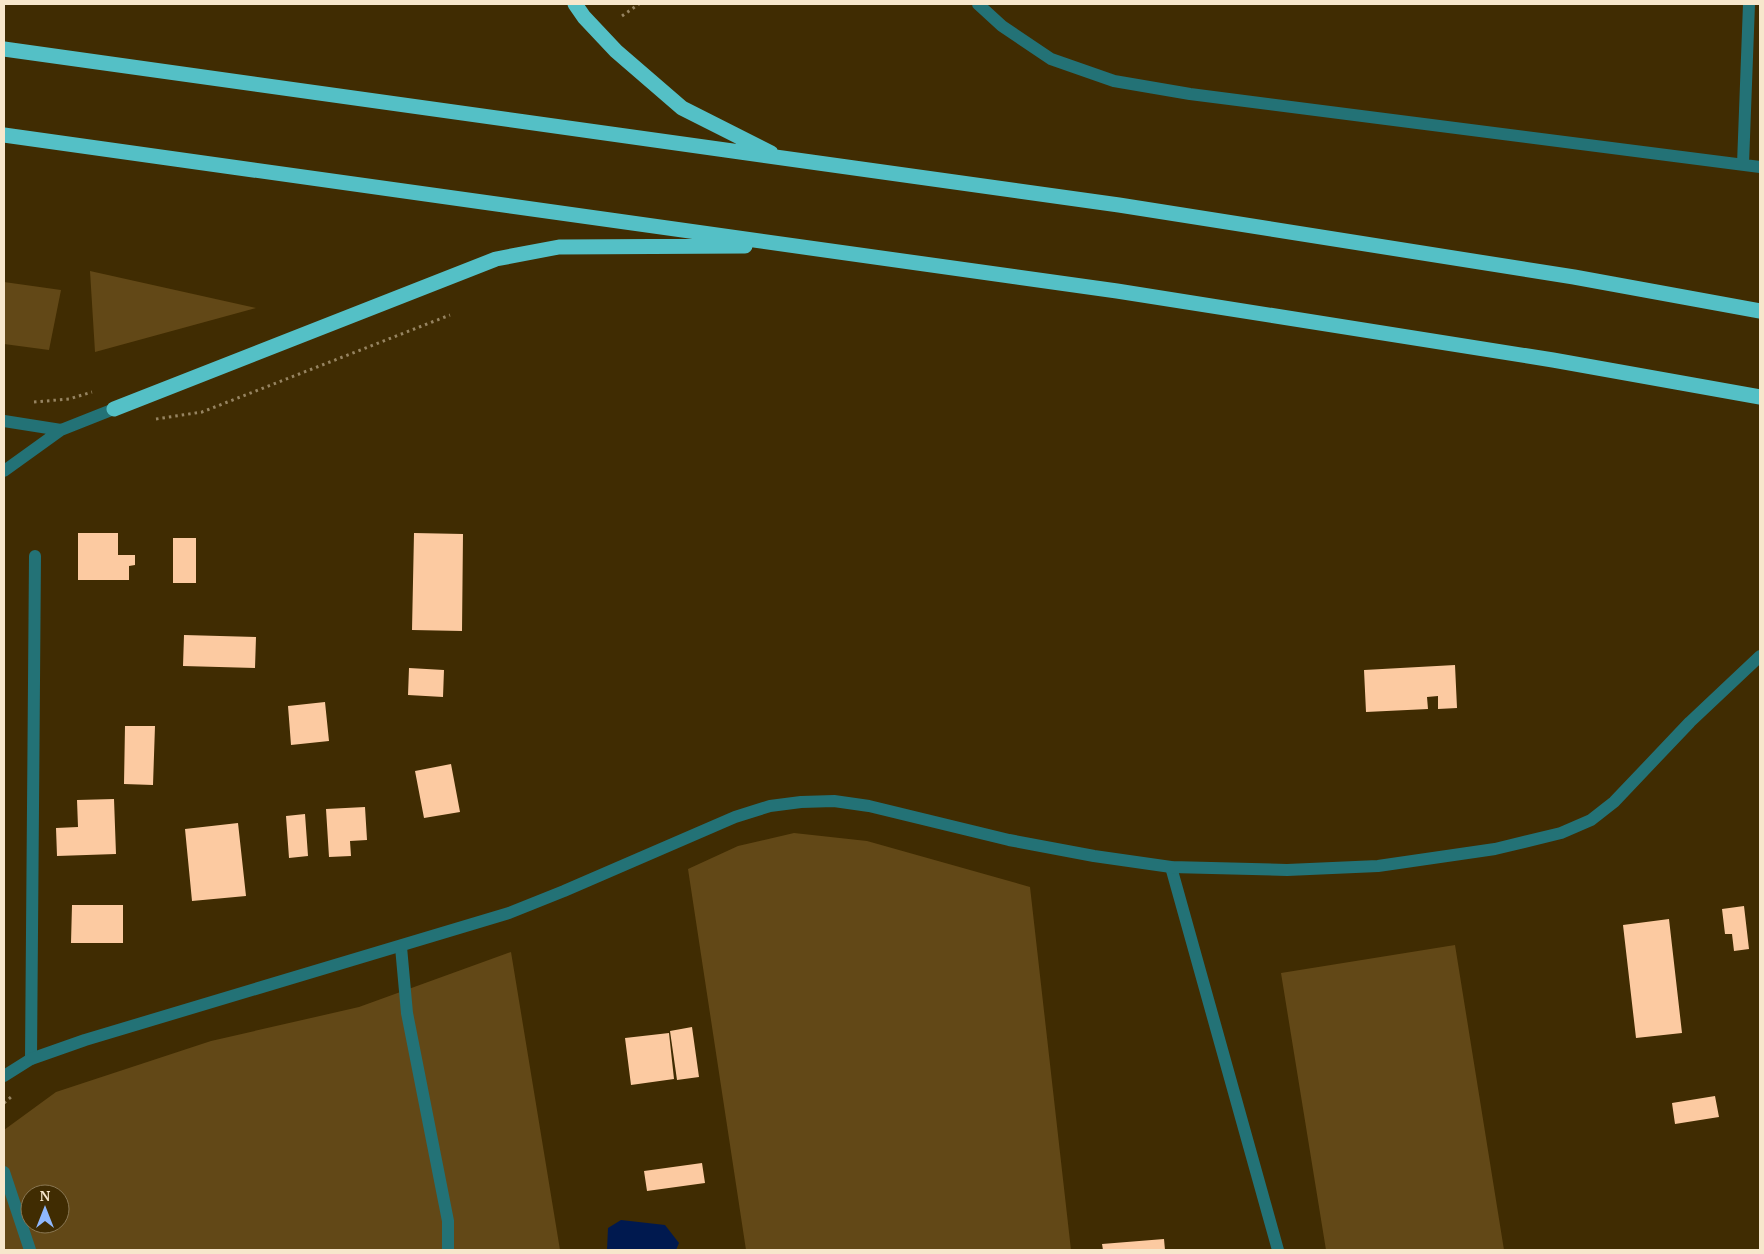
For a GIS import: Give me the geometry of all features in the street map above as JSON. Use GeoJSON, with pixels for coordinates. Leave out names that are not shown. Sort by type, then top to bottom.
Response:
{"type":"FeatureCollection","features":[{"type":"Feature","properties":{"kind":"highway"},"geometry":{"type":"LineString","coordinates":[[575,4],[584,17],[616,51],[682,108],[781,158]]}},
{"type":"Feature","properties":{"kind":"highway"},"geometry":{"type":"LineString","coordinates":[[4,49],[1119,205],[1395,247],[1760,311]]}},
{"type":"Feature","properties":{"kind":"highway"},"geometry":{"type":"LineString","coordinates":[[4,135],[1126,292],[1346,326],[1760,396]]}},
{"type":"Feature","properties":{"kind":"highway"},"geometry":{"type":"LineString","coordinates":[[114,409],[496,259],[559,247],[799,246]]}},
{"type":"Feature","properties":{"kind":"street"},"geometry":{"type":"LineString","coordinates":[[978,4],[1002,26],[1051,59],[1114,81],[1190,94],[1760,167]]}},
{"type":"Feature","properties":{"kind":"street"},"geometry":{"type":"LineString","coordinates":[[1743,164],[1749,4]]}},
{"type":"Feature","properties":{"kind":"street"},"geometry":{"type":"LineString","coordinates":[[4,471],[61,430],[114,409]]}},
{"type":"Feature","properties":{"kind":"street"},"geometry":{"type":"LineString","coordinates":[[4,421],[61,430]]}},
{"type":"Feature","properties":{"kind":"street"},"geometry":{"type":"LineString","coordinates":[[31,1059],[35,556]]}},
{"type":"Feature","properties":{"kind":"street"},"geometry":{"type":"LineString","coordinates":[[4,1076],[31,1059],[85,1040],[509,913],[734,818],[770,806],[834,800],[869,806],[1009,840],[1094,856],[1171,867],[1287,870],[1378,866],[1495,849],[1561,833],[1591,820],[1614,802],[1690,722],[1760,656]]}},
{"type":"Feature","properties":{"kind":"street"},"geometry":{"type":"LineString","coordinates":[[1171,867],[1278,1250]]}},
{"type":"Feature","properties":{"kind":"street"},"geometry":{"type":"LineString","coordinates":[[401,946],[408,1013],[448,1221],[448,1250]]}},
{"type":"Feature","properties":{"kind":"street"},"geometry":{"type":"LineString","coordinates":[[4,1172],[30,1250]]}},
{"type":"Feature","properties":{"kind":"path"},"geometry":{"type":"LineString","coordinates":[[622,16],[639,4]]}},
{"type":"Feature","properties":{"kind":"path"},"geometry":{"type":"LineString","coordinates":[[147,421],[202,412],[450,315]]}},
{"type":"Feature","properties":{"kind":"path"},"geometry":{"type":"LineString","coordinates":[[4,1103],[12,1097]]}},
{"type":"Feature","properties":{"kind":"shaded area"},"geometry":{"type":"Polygon","coordinates":[[[90,271],[256,308],[95,352],[90,271]]]}},
{"type":"Feature","properties":{"kind":"shaded area"},"geometry":{"type":"Polygon","coordinates":[[[4,282],[61,290],[49,350],[4,344],[4,282]]]}},
{"type":"Feature","properties":{"kind":"shaded area"},"geometry":{"type":"Polygon","coordinates":[[[794,833],[867,841],[1030,887],[1071,1250],[746,1250],[688,869],[738,846],[794,833]]]}},
{"type":"Feature","properties":{"kind":"shaded area"},"geometry":{"type":"Polygon","coordinates":[[[1455,945],[1504,1250],[1326,1250],[1281,973],[1455,945]]]}},
{"type":"Feature","properties":{"kind":"shaded area"},"geometry":{"type":"Polygon","coordinates":[[[511,952],[560,1250],[4,1250],[4,1130],[56,1092],[211,1041],[359,1007],[511,952]]]}},
{"type":"Feature","properties":{"kind":"water"},"geometry":{"type":"Polygon","coordinates":[[[621,1220],[665,1225],[679,1243],[676,1250],[607,1250],[608,1228],[621,1220]]]}},
{"type":"Feature","properties":{"kind":"building"},"geometry":{"type":"Polygon","coordinates":[[[78,533],[118,533],[118,555],[135,555],[135,565],[129,566],[129,580],[78,580],[78,533]]]}},
{"type":"Feature","properties":{"kind":"building"},"geometry":{"type":"Polygon","coordinates":[[[414,533],[463,534],[462,631],[412,630],[414,533]]]}},
{"type":"Feature","properties":{"kind":"building"},"geometry":{"type":"Polygon","coordinates":[[[173,538],[196,538],[196,583],[173,583],[173,538]]]}},
{"type":"Feature","properties":{"kind":"building"},"geometry":{"type":"Polygon","coordinates":[[[184,635],[256,637],[255,668],[183,666],[184,635]]]}},
{"type":"Feature","properties":{"kind":"building"},"geometry":{"type":"Polygon","coordinates":[[[1455,665],[1457,708],[1438,709],[1438,696],[1427,697],[1428,709],[1366,712],[1364,670],[1455,665]]]}},
{"type":"Feature","properties":{"kind":"building"},"geometry":{"type":"Polygon","coordinates":[[[409,668],[444,670],[443,697],[408,695],[409,668]]]}},
{"type":"Feature","properties":{"kind":"building"},"geometry":{"type":"Polygon","coordinates":[[[325,702],[329,741],[291,745],[288,706],[325,702]]]}},
{"type":"Feature","properties":{"kind":"building"},"geometry":{"type":"Polygon","coordinates":[[[125,726],[155,726],[153,785],[124,784],[125,726]]]}},
{"type":"Feature","properties":{"kind":"building"},"geometry":{"type":"Polygon","coordinates":[[[451,764],[460,812],[424,818],[415,771],[451,764]]]}},
{"type":"Feature","properties":{"kind":"building"},"geometry":{"type":"Polygon","coordinates":[[[114,799],[116,854],[57,856],[56,828],[78,827],[77,800],[114,799]]]}},
{"type":"Feature","properties":{"kind":"building"},"geometry":{"type":"Polygon","coordinates":[[[365,807],[367,840],[350,841],[351,856],[329,857],[326,809],[365,807]]]}},
{"type":"Feature","properties":{"kind":"building"},"geometry":{"type":"Polygon","coordinates":[[[305,814],[308,856],[289,858],[286,816],[305,814]]]}},
{"type":"Feature","properties":{"kind":"building"},"geometry":{"type":"Polygon","coordinates":[[[238,823],[246,896],[192,901],[185,829],[238,823]]]}},
{"type":"Feature","properties":{"kind":"building"},"geometry":{"type":"Polygon","coordinates":[[[72,905],[123,905],[123,943],[71,943],[72,905]]]}},
{"type":"Feature","properties":{"kind":"building"},"geometry":{"type":"Polygon","coordinates":[[[1744,906],[1749,949],[1734,951],[1732,934],[1725,934],[1722,909],[1744,906]]]}},
{"type":"Feature","properties":{"kind":"building"},"geometry":{"type":"Polygon","coordinates":[[[1669,919],[1682,1033],[1636,1038],[1623,925],[1669,919]]]}},
{"type":"Feature","properties":{"kind":"building"},"geometry":{"type":"Polygon","coordinates":[[[692,1027],[699,1077],[677,1080],[670,1031],[692,1027]]]}},
{"type":"Feature","properties":{"kind":"building"},"geometry":{"type":"Polygon","coordinates":[[[669,1033],[674,1079],[631,1085],[625,1038],[669,1033]]]}},
{"type":"Feature","properties":{"kind":"building"},"geometry":{"type":"Polygon","coordinates":[[[1715,1096],[1719,1117],[1675,1124],[1672,1103],[1715,1096]]]}},
{"type":"Feature","properties":{"kind":"building"},"geometry":{"type":"Polygon","coordinates":[[[702,1163],[705,1183],[647,1191],[644,1171],[702,1163]]]}},
{"type":"Feature","properties":{"kind":"building"},"geometry":{"type":"Polygon","coordinates":[[[1164,1239],[1165,1250],[1103,1250],[1102,1244],[1164,1239]]]}}]}
